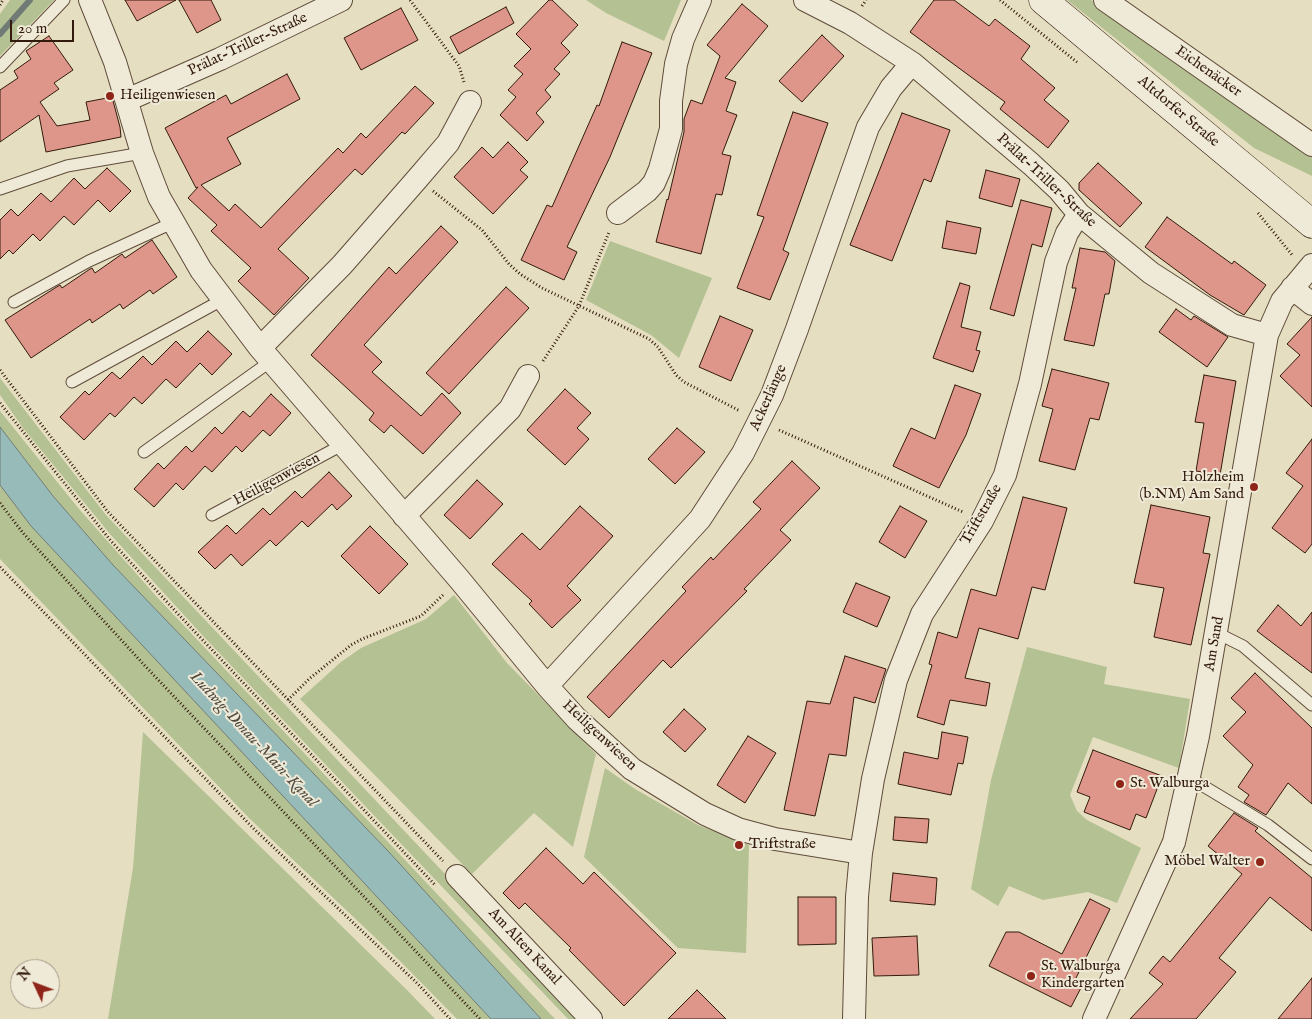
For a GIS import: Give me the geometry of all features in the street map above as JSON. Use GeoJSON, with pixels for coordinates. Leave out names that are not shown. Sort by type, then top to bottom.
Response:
{"type":"FeatureCollection","features":[{"type":"Feature","properties":{"kind":"main road","name":"Altdorfer Straße"},"geometry":{"type":"LineString","coordinates":[[1043,0],[1312,224]]}},
{"type":"Feature","properties":{"kind":"street","name":"Heiligenwiesen"},"geometry":{"type":"LineString","coordinates":[[90,0],[101,24],[127,100],[142,153],[159,196],[172,223],[222,300],[265,354],[547,686],[589,730],[632,769],[705,814],[738,829],[776,839],[861,853]]}},
{"type":"Feature","properties":{"kind":"street","name":"Prälat-Triller-Straße"},"geometry":{"type":"LineString","coordinates":[[127,100],[220,59],[341,0]]}},
{"type":"Feature","properties":{"kind":"street"},"geometry":{"type":"LineString","coordinates":[[618,213],[647,191],[660,169],[671,129],[671,101],[676,64],[683,39],[700,0]]}},
{"type":"Feature","properties":{"kind":"street","name":"Prälat-Triller-Straße"},"geometry":{"type":"LineString","coordinates":[[806,0],[850,23],[912,63],[1031,164],[1059,190],[1079,214],[1151,273],[1203,309],[1232,325],[1268,335]]}},
{"type":"Feature","properties":{"kind":"street","name":"Eichenäcker"},"geometry":{"type":"LineString","coordinates":[[1105,0],[1312,145]]}},
{"type":"Feature","properties":{"kind":"street","name":"Ackerlänge"},"geometry":{"type":"LineString","coordinates":[[547,686],[700,519],[743,454],[760,421],[797,329],[868,127],[891,88],[912,63]]}},
{"type":"Feature","properties":{"kind":"street"},"geometry":{"type":"LineString","coordinates":[[265,354],[448,143],[470,102]]}},
{"type":"Feature","properties":{"kind":"street","name":"Triftstraße"},"geometry":{"type":"LineString","coordinates":[[854,1019],[857,897],[861,853],[881,742],[902,663],[922,614],[982,520],[1000,487],[1030,384],[1056,262],[1067,233],[1079,214]]}},
{"type":"Feature","properties":{"kind":"street"},"geometry":{"type":"LineString","coordinates":[[1303,275],[1312,304]]}},
{"type":"Feature","properties":{"kind":"street","name":"Am Sand"},"geometry":{"type":"LineString","coordinates":[[1094,1019],[1174,842],[1190,778],[1268,335],[1275,314],[1303,275]]}},
{"type":"Feature","properties":{"kind":"street"},"geometry":{"type":"LineString","coordinates":[[404,516],[510,409],[528,376]]}},
{"type":"Feature","properties":{"kind":"street","name":"Am Alten Kanal"},"geometry":{"type":"LineString","coordinates":[[458,876],[591,1019]]}},
{"type":"Feature","properties":{"kind":"lane"},"geometry":{"type":"LineString","coordinates":[[0,67],[64,0]]}},
{"type":"Feature","properties":{"kind":"lane"},"geometry":{"type":"LineString","coordinates":[[0,189],[67,166],[142,153]]}},
{"type":"Feature","properties":{"kind":"lane"},"geometry":{"type":"LineString","coordinates":[[14,302],[88,261],[172,223]]}},
{"type":"Feature","properties":{"kind":"lane"},"geometry":{"type":"LineString","coordinates":[[72,382],[222,300]]}},
{"type":"Feature","properties":{"kind":"lane"},"geometry":{"type":"LineString","coordinates":[[144,452],[265,354]]}},
{"type":"Feature","properties":{"kind":"lane","name":"Heiligenwiesen"},"geometry":{"type":"LineString","coordinates":[[212,515],[342,445]]}},
{"type":"Feature","properties":{"kind":"lane"},"geometry":{"type":"LineString","coordinates":[[1216,633],[1243,646],[1312,705]]}},
{"type":"Feature","properties":{"kind":"lane"},"geometry":{"type":"LineString","coordinates":[[1190,778],[1268,825],[1312,859]]}},
{"type":"Feature","properties":{"kind":"path"},"geometry":{"type":"LineString","coordinates":[[0,4],[3,0]]}},
{"type":"Feature","properties":{"kind":"path"},"geometry":{"type":"LineString","coordinates":[[410,0],[459,66],[470,102]]}},
{"type":"Feature","properties":{"kind":"path"},"geometry":{"type":"LineString","coordinates":[[1000,0],[1084,68]]}},
{"type":"Feature","properties":{"kind":"path"},"geometry":{"type":"LineString","coordinates":[[418,178],[482,230],[509,264],[520,274],[578,306],[649,339],[658,347],[676,375],[684,382],[760,421],[982,520]]}},
{"type":"Feature","properties":{"kind":"path"},"geometry":{"type":"LineString","coordinates":[[1251,206],[1303,275]]}},
{"type":"Feature","properties":{"kind":"path"},"geometry":{"type":"LineString","coordinates":[[528,376],[547,357],[578,306],[618,213]]}},
{"type":"Feature","properties":{"kind":"path"},"geometry":{"type":"LineString","coordinates":[[0,370],[108,512],[458,876]]}},
{"type":"Feature","properties":{"kind":"path"},"geometry":{"type":"LineString","coordinates":[[0,403],[105,534],[171,607],[442,892]]}},
{"type":"Feature","properties":{"kind":"path"},"geometry":{"type":"LineString","coordinates":[[0,503],[23,533],[147,668],[480,1019]]}},
{"type":"Feature","properties":{"kind":"path"},"geometry":{"type":"LineString","coordinates":[[0,567],[253,828],[418,984],[450,1019]]}},
{"type":"Feature","properties":{"kind":"path"},"geometry":{"type":"LineString","coordinates":[[288,700],[309,679],[362,638],[421,616],[458,579]]}},
{"type":"Feature","properties":{"kind":"green space"},"geometry":{"type":"Polygon","coordinates":[[[10,0],[54,0],[0,56],[0,14],[10,0]]]}},
{"type":"Feature","properties":{"kind":"green space"},"geometry":{"type":"Polygon","coordinates":[[[586,0],[681,0],[664,41],[606,13],[586,0]]]}},
{"type":"Feature","properties":{"kind":"green space"},"geometry":{"type":"Polygon","coordinates":[[[1067,0],[1091,0],[1312,155],[1312,176],[1254,148],[1067,0]]]}},
{"type":"Feature","properties":{"kind":"green space"},"geometry":{"type":"Polygon","coordinates":[[[610,241],[712,278],[679,358],[651,335],[586,300],[610,241]]]}},
{"type":"Feature","properties":{"kind":"green space"},"geometry":{"type":"Polygon","coordinates":[[[0,378],[106,515],[582,1019],[568,1019],[204,637],[110,534],[23,428],[0,395],[0,378]]]}},
{"type":"Feature","properties":{"kind":"green space"},"geometry":{"type":"Polygon","coordinates":[[[0,411],[79,509],[157,597],[555,1019],[541,1019],[389,852],[113,565],[53,496],[0,427],[0,411]]]}},
{"type":"Feature","properties":{"kind":"green space"},"geometry":{"type":"Polygon","coordinates":[[[0,485],[31,526],[491,1019],[457,1019],[401,962],[249,818],[0,559],[0,485]]]}},
{"type":"Feature","properties":{"kind":"green space"},"geometry":{"type":"Polygon","coordinates":[[[454,595],[507,663],[596,754],[573,847],[534,813],[472,874],[300,699],[341,662],[361,648],[426,619],[454,595]]]}},
{"type":"Feature","properties":{"kind":"green space"},"geometry":{"type":"Polygon","coordinates":[[[1027,647],[1107,667],[1104,684],[1190,699],[1179,768],[1093,737],[1070,795],[1077,811],[1087,820],[1141,848],[1117,903],[1088,892],[1043,900],[1009,886],[998,906],[971,889],[991,780],[1027,647]]]}},
{"type":"Feature","properties":{"kind":"green space"},"geometry":{"type":"Polygon","coordinates":[[[143,732],[435,1019],[108,1019],[133,868],[143,732]]]}},
{"type":"Feature","properties":{"kind":"green space"},"geometry":{"type":"Polygon","coordinates":[[[605,768],[635,789],[698,825],[749,845],[746,953],[678,948],[584,857],[605,768]]]}},
{"type":"Feature","properties":{"kind":"water","name":"Ludwig-Donau-Main-Kanal"},"geometry":{"type":"Polygon","coordinates":[[[0,427],[53,496],[113,565],[389,852],[541,1019],[491,1019],[31,526],[0,485],[0,427]]]}},
{"type":"Feature","properties":{"kind":"building"},"geometry":{"type":"Polygon","coordinates":[[[125,0],[176,0],[137,21],[125,0]]]}},
{"type":"Feature","properties":{"kind":"building"},"geometry":{"type":"Polygon","coordinates":[[[179,0],[211,0],[221,20],[197,33],[179,0]]]}},
{"type":"Feature","properties":{"kind":"building"},"geometry":{"type":"Polygon","coordinates":[[[549,0],[552,0],[578,25],[561,43],[570,52],[554,69],[560,74],[545,90],[551,97],[536,113],[544,122],[527,141],[500,115],[516,97],[508,90],[523,74],[514,66],[531,49],[516,34],[549,0]]]}},
{"type":"Feature","properties":{"kind":"building"},"geometry":{"type":"Polygon","coordinates":[[[934,0],[954,0],[989,26],[995,19],[1030,46],[1021,59],[1055,88],[1044,100],[1069,121],[1048,148],[1000,109],[1005,102],[910,32],[934,0]]]}},
{"type":"Feature","properties":{"kind":"building"},"geometry":{"type":"Polygon","coordinates":[[[742,4],[768,26],[725,78],[736,82],[726,111],[737,115],[722,154],[731,156],[722,195],[716,194],[701,254],[656,242],[684,132],[684,119],[691,100],[702,104],[720,56],[707,45],[742,4]]]}},
{"type":"Feature","properties":{"kind":"building"},"geometry":{"type":"Polygon","coordinates":[[[506,7],[514,23],[459,54],[450,37],[506,7]]]}},
{"type":"Feature","properties":{"kind":"building"},"geometry":{"type":"Polygon","coordinates":[[[401,8],[418,40],[361,70],[344,38],[401,8]]]}},
{"type":"Feature","properties":{"kind":"building"},"geometry":{"type":"Polygon","coordinates":[[[822,35],[844,56],[802,102],[779,81],[822,35]]]}},
{"type":"Feature","properties":{"kind":"building"},"geometry":{"type":"Polygon","coordinates":[[[49,36],[73,70],[54,83],[59,89],[40,102],[57,126],[90,120],[86,102],[112,97],[121,137],[46,152],[39,115],[0,142],[0,90],[18,78],[14,71],[31,59],[26,51],[49,36]]]}},
{"type":"Feature","properties":{"kind":"building"},"geometry":{"type":"Polygon","coordinates":[[[622,42],[652,53],[610,157],[567,247],[577,252],[564,280],[521,260],[547,205],[552,207],[597,105],[599,106],[622,42]]]}},
{"type":"Feature","properties":{"kind":"building"},"geometry":{"type":"Polygon","coordinates":[[[287,74],[300,99],[227,138],[241,164],[201,185],[229,211],[235,204],[261,228],[338,148],[343,153],[361,133],[366,138],[415,86],[434,103],[405,134],[402,132],[362,175],[355,169],[278,249],[309,278],[274,315],[238,281],[251,268],[211,231],[217,225],[188,198],[198,187],[196,188],[165,128],[226,95],[231,104],[287,74]]]}},
{"type":"Feature","properties":{"kind":"building"},"geometry":{"type":"Polygon","coordinates":[[[793,112],[828,123],[783,250],[789,253],[770,300],[737,288],[764,217],[757,215],[793,112]]]}},
{"type":"Feature","properties":{"kind":"building"},"geometry":{"type":"Polygon","coordinates":[[[902,113],[950,130],[931,182],[924,179],[892,261],[850,245],[902,113]]]}},
{"type":"Feature","properties":{"kind":"building"},"geometry":{"type":"Polygon","coordinates":[[[508,142],[528,162],[520,170],[528,177],[493,214],[454,177],[482,147],[493,158],[508,142]]]}},
{"type":"Feature","properties":{"kind":"building"},"geometry":{"type":"Polygon","coordinates":[[[1098,163],[1142,203],[1120,227],[1079,190],[1079,183],[1098,163]]]}},
{"type":"Feature","properties":{"kind":"building"},"geometry":{"type":"Polygon","coordinates":[[[107,168],[131,191],[110,212],[98,200],[74,225],[64,216],[40,241],[33,234],[13,254],[9,250],[0,259],[0,220],[11,209],[18,216],[41,193],[51,202],[74,178],[85,189],[107,168]]]}},
{"type":"Feature","properties":{"kind":"building"},"geometry":{"type":"Polygon","coordinates":[[[986,170],[1020,179],[1012,207],[979,198],[986,170]]]}},
{"type":"Feature","properties":{"kind":"building"},"geometry":{"type":"Polygon","coordinates":[[[1021,200],[1052,208],[1042,247],[1032,244],[1014,316],[990,309],[1021,200]]]}},
{"type":"Feature","properties":{"kind":"building"},"geometry":{"type":"Polygon","coordinates":[[[1167,217],[1232,264],[1234,261],[1266,285],[1244,315],[1210,295],[1145,247],[1167,217]]]}},
{"type":"Feature","properties":{"kind":"building"},"geometry":{"type":"Polygon","coordinates":[[[947,221],[981,228],[976,254],[942,248],[947,221]]]}},
{"type":"Feature","properties":{"kind":"building"},"geometry":{"type":"Polygon","coordinates":[[[441,226],[458,242],[364,345],[382,362],[372,372],[421,416],[442,393],[461,413],[423,454],[391,425],[384,433],[369,420],[374,413],[311,355],[389,267],[396,274],[441,226]]]}},
{"type":"Feature","properties":{"kind":"building"},"geometry":{"type":"Polygon","coordinates":[[[152,240],[177,277],[153,294],[150,290],[123,309],[120,304],[92,323],[90,319],[31,358],[5,320],[60,285],[62,288],[92,268],[95,273],[122,254],[125,258],[152,240]]]}},
{"type":"Feature","properties":{"kind":"building"},"geometry":{"type":"Polygon","coordinates":[[[1080,248],[1105,252],[1115,261],[1109,294],[1105,294],[1094,346],[1064,340],[1076,288],[1072,288],[1080,248]]]}},
{"type":"Feature","properties":{"kind":"building"},"geometry":{"type":"Polygon","coordinates":[[[960,283],[970,286],[961,327],[981,332],[976,350],[980,351],[973,372],[933,358],[960,283]]]}},
{"type":"Feature","properties":{"kind":"building"},"geometry":{"type":"Polygon","coordinates":[[[506,287],[529,308],[449,394],[426,373],[506,287]]]}},
{"type":"Feature","properties":{"kind":"building"},"geometry":{"type":"Polygon","coordinates":[[[1176,309],[1191,320],[1194,316],[1228,337],[1207,367],[1159,332],[1176,309]]]}},
{"type":"Feature","properties":{"kind":"building"},"geometry":{"type":"Polygon","coordinates":[[[720,316],[753,330],[731,381],[699,367],[720,316]]]}},
{"type":"Feature","properties":{"kind":"building"},"geometry":{"type":"Polygon","coordinates":[[[1312,317],[1312,407],[1280,376],[1300,355],[1287,344],[1312,317]]]}},
{"type":"Feature","properties":{"kind":"building"},"geometry":{"type":"Polygon","coordinates":[[[208,331],[232,354],[212,375],[200,363],[176,388],[166,379],[142,404],[134,397],[115,417],[110,413],[84,440],[60,417],[85,391],[89,395],[112,372],[120,379],[143,356],[152,365],[176,341],[187,352],[208,331]]]}},
{"type":"Feature","properties":{"kind":"building"},"geometry":{"type":"Polygon","coordinates":[[[1052,369],[1109,383],[1099,420],[1090,418],[1075,470],[1039,461],[1053,409],[1042,406],[1052,369]]]}},
{"type":"Feature","properties":{"kind":"building"},"geometry":{"type":"Polygon","coordinates":[[[1204,375],[1236,381],[1220,475],[1196,471],[1204,423],[1195,422],[1204,375]]]}},
{"type":"Feature","properties":{"kind":"building"},"geometry":{"type":"Polygon","coordinates":[[[955,385],[981,394],[966,435],[939,488],[893,466],[911,428],[935,439],[955,385]]]}},
{"type":"Feature","properties":{"kind":"building"},"geometry":{"type":"Polygon","coordinates":[[[565,389],[591,413],[577,428],[589,439],[565,465],[527,430],[565,389]]]}},
{"type":"Feature","properties":{"kind":"building"},"geometry":{"type":"Polygon","coordinates":[[[271,394],[291,413],[270,436],[263,430],[242,452],[236,446],[212,472],[205,466],[183,490],[176,483],[154,507],[134,489],[158,463],[164,469],[186,446],[192,452],[215,427],[222,434],[243,411],[250,417],[271,394]]]}},
{"type":"Feature","properties":{"kind":"building"},"geometry":{"type":"Polygon","coordinates":[[[677,428],[705,452],[675,484],[648,459],[677,428]]]}},
{"type":"Feature","properties":{"kind":"building"},"geometry":{"type":"Polygon","coordinates":[[[1312,439],[1312,544],[1305,553],[1272,528],[1303,486],[1286,473],[1312,439]]]}},
{"type":"Feature","properties":{"kind":"building"},"geometry":{"type":"Polygon","coordinates":[[[792,461],[820,488],[780,530],[791,540],[744,589],[747,591],[671,668],[663,660],[609,718],[587,697],[686,591],[682,587],[711,557],[713,560],[761,509],[753,502],[792,461]]]}},
{"type":"Feature","properties":{"kind":"building"},"geometry":{"type":"Polygon","coordinates":[[[329,472],[352,496],[337,510],[332,504],[308,527],[302,521],[276,546],[270,540],[242,566],[231,554],[215,569],[198,552],[227,525],[236,534],[263,508],[270,515],[295,491],[302,498],[329,472]]]}},
{"type":"Feature","properties":{"kind":"building"},"geometry":{"type":"Polygon","coordinates":[[[477,480],[503,504],[470,539],[444,515],[477,480]]]}},
{"type":"Feature","properties":{"kind":"building"},"geometry":{"type":"Polygon","coordinates":[[[1023,497],[1067,508],[1045,590],[1032,587],[1018,639],[979,628],[965,678],[990,683],[986,706],[950,700],[944,725],[917,717],[932,665],[929,664],[938,632],[957,638],[971,589],[996,596],[1023,497]]]}},
{"type":"Feature","properties":{"kind":"building"},"geometry":{"type":"Polygon","coordinates":[[[1151,505],[1210,517],[1203,553],[1210,554],[1191,645],[1154,637],[1164,588],[1134,583],[1151,505]]]}},
{"type":"Feature","properties":{"kind":"building"},"geometry":{"type":"Polygon","coordinates":[[[580,506],[613,536],[567,586],[581,600],[552,628],[529,604],[532,601],[492,564],[522,533],[540,550],[580,506]]]}},
{"type":"Feature","properties":{"kind":"building"},"geometry":{"type":"Polygon","coordinates":[[[900,506],[927,521],[905,558],[879,542],[900,506]]]}},
{"type":"Feature","properties":{"kind":"building"},"geometry":{"type":"Polygon","coordinates":[[[370,526],[408,564],[379,594],[341,556],[370,526]]]}},
{"type":"Feature","properties":{"kind":"building"},"geometry":{"type":"Polygon","coordinates":[[[856,583],[890,597],[877,627],[843,612],[856,583]]]}},
{"type":"Feature","properties":{"kind":"building"},"geometry":{"type":"Polygon","coordinates":[[[1278,605],[1301,626],[1312,612],[1312,673],[1257,631],[1278,605]]]}},
{"type":"Feature","properties":{"kind":"building"},"geometry":{"type":"Polygon","coordinates":[[[845,656],[886,669],[875,703],[854,697],[846,756],[829,754],[815,816],[784,810],[807,701],[830,704],[845,656]]]}},
{"type":"Feature","properties":{"kind":"building"},"geometry":{"type":"Polygon","coordinates":[[[1255,673],[1312,728],[1312,804],[1288,783],[1266,815],[1244,802],[1249,795],[1238,787],[1253,765],[1223,736],[1246,712],[1231,698],[1255,673]]]}},
{"type":"Feature","properties":{"kind":"building"},"geometry":{"type":"Polygon","coordinates":[[[684,709],[706,729],[685,752],[663,732],[684,709]]]}},
{"type":"Feature","properties":{"kind":"building"},"geometry":{"type":"Polygon","coordinates":[[[942,732],[968,737],[963,764],[958,763],[951,795],[898,784],[904,752],[938,759],[942,732]]]}},
{"type":"Feature","properties":{"kind":"building"},"geometry":{"type":"Polygon","coordinates":[[[748,736],[776,753],[745,803],[717,785],[748,736]]]}},
{"type":"Feature","properties":{"kind":"building","name":"St. Walburga"},"geometry":{"type":"Polygon","coordinates":[[[1093,750],[1162,776],[1146,818],[1136,814],[1130,830],[1084,812],[1090,797],[1077,792],[1093,750]]]}},
{"type":"Feature","properties":{"kind":"building"},"geometry":{"type":"Polygon","coordinates":[[[1234,813],[1258,828],[1255,831],[1312,878],[1312,931],[1270,897],[1219,958],[1236,972],[1196,1019],[1130,1019],[1163,984],[1149,973],[1163,956],[1170,962],[1242,874],[1208,846],[1234,813]]]}},
{"type":"Feature","properties":{"kind":"building"},"geometry":{"type":"Polygon","coordinates":[[[895,817],[929,819],[927,843],[893,840],[895,817]]]}},
{"type":"Feature","properties":{"kind":"building"},"geometry":{"type":"Polygon","coordinates":[[[546,848],[583,884],[594,872],[676,953],[624,1006],[569,950],[571,948],[525,903],[519,909],[503,893],[546,848]]]}},
{"type":"Feature","properties":{"kind":"building"},"geometry":{"type":"Polygon","coordinates":[[[893,873],[937,878],[935,905],[890,901],[893,873]]]}},
{"type":"Feature","properties":{"kind":"building"},"geometry":{"type":"Polygon","coordinates":[[[798,897],[836,897],[836,944],[798,945],[798,897]]]}},
{"type":"Feature","properties":{"kind":"building"},"geometry":{"type":"Polygon","coordinates":[[[1090,899],[1110,909],[1075,980],[1083,984],[1071,1007],[989,966],[1006,932],[1019,932],[1062,954],[1090,899]]]}},
{"type":"Feature","properties":{"kind":"building"},"geometry":{"type":"Polygon","coordinates":[[[917,936],[919,975],[874,976],[872,938],[917,936]]]}},
{"type":"Feature","properties":{"kind":"building"},"geometry":{"type":"Polygon","coordinates":[[[1312,978],[1312,1019],[1278,1019],[1312,978]]]}},
{"type":"Feature","properties":{"kind":"building"},"geometry":{"type":"Polygon","coordinates":[[[697,990],[726,1019],[668,1019],[697,990]]]}},
{"type":"Feature","properties":{"kind":"waterway"},"geometry":{"type":"LineString","coordinates":[[0,34],[30,0]]}},
{"type":"Feature","properties":{"kind":"place","name":"Heiligenwiesen"},"geometry":{"type":"Point","coordinates":[110,96]}},
{"type":"Feature","properties":{"kind":"place","name":"Holzheim (b.NM) Am Sand"},"geometry":{"type":"Point","coordinates":[1254,487]}},
{"type":"Feature","properties":{"kind":"place","name":"St. Walburga"},"geometry":{"type":"Point","coordinates":[1120,784]}},
{"type":"Feature","properties":{"kind":"place","name":"Triftstraße"},"geometry":{"type":"Point","coordinates":[739,845]}},
{"type":"Feature","properties":{"kind":"place","name":"Möbel Walter"},"geometry":{"type":"Point","coordinates":[1260,862]}},
{"type":"Feature","properties":{"kind":"place","name":"St. Walburga Kindergarten"},"geometry":{"type":"Point","coordinates":[1031,976]}}]}
